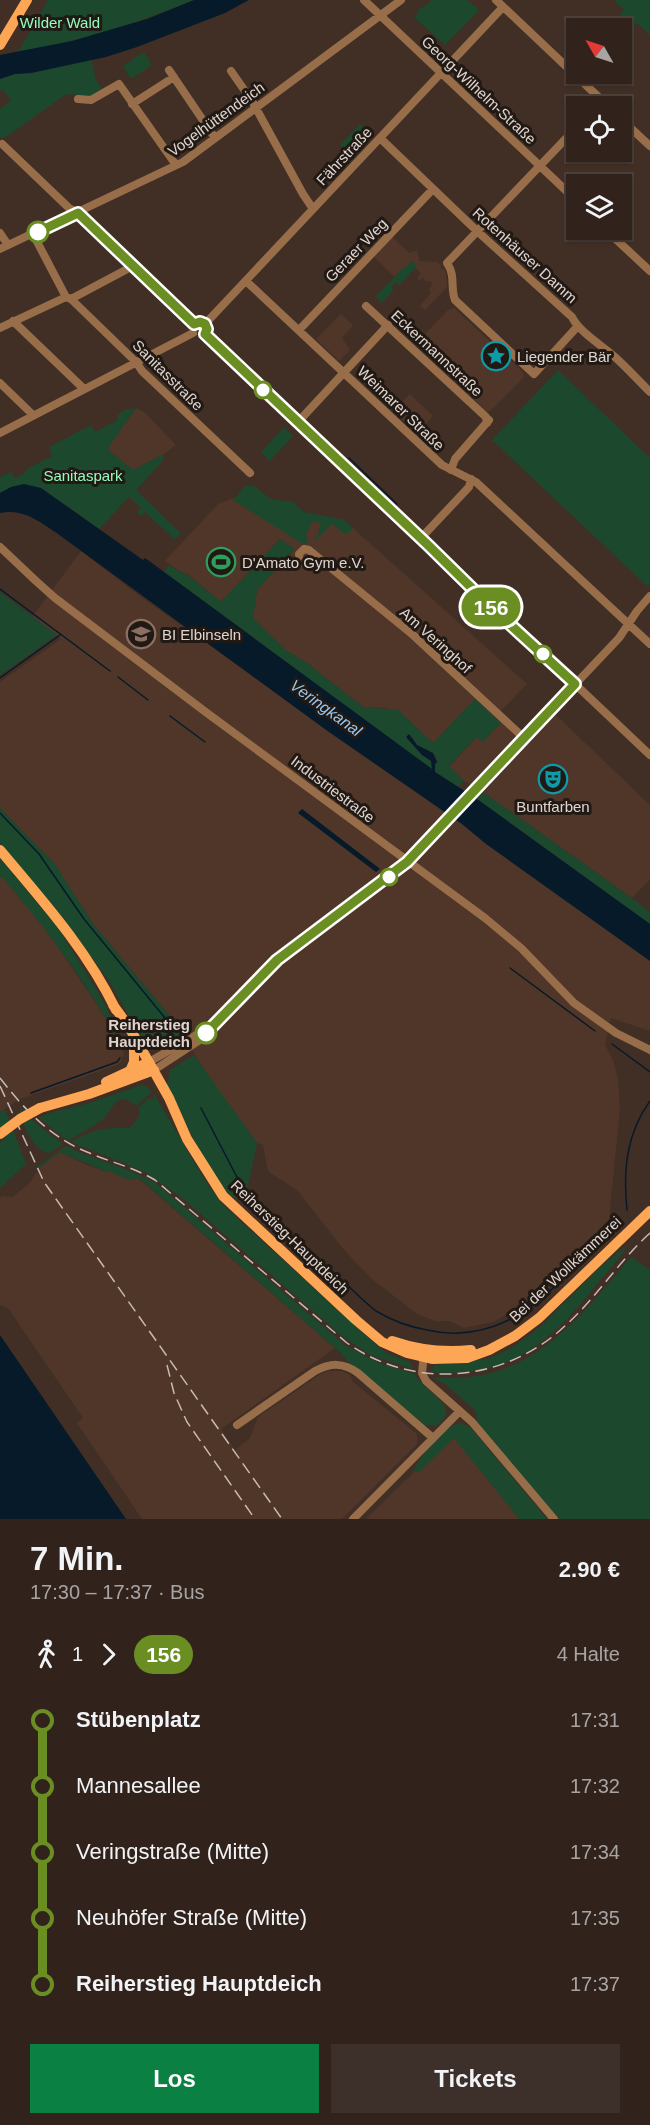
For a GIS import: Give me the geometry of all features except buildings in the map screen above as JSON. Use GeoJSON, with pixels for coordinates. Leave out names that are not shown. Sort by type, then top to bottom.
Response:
{"type":"FeatureCollection","features":[{"type":"Feature","properties":{"kind":"main road"},"geometry":{"type":"LineString","coordinates":[[0,45],[27,0]]}},
{"type":"Feature","properties":{"kind":"main road","name":"Reiherstieg-Hauptdeich"},"geometry":{"type":"LineString","coordinates":[[0,850],[52,912],[98,975],[134,1048],[176,1111],[180,1126],[206,1172],[229,1203],[370,1331]]}},
{"type":"Feature","properties":{"kind":"main road","name":"Reiherstieg-Hauptdeich"},"geometry":{"type":"LineString","coordinates":[[113,1005],[129,1027],[148,1067]]}},
{"type":"Feature","properties":{"kind":"main road"},"geometry":{"type":"LineString","coordinates":[[130,1071],[134,1062],[134,1048]]}},
{"type":"Feature","properties":{"kind":"main road"},"geometry":{"type":"LineString","coordinates":[[0,1134],[40,1108],[130,1071],[148,1067]]}},
{"type":"Feature","properties":{"kind":"main road"},"geometry":{"type":"LineString","coordinates":[[40,1108],[89,1094],[148,1067]]}},
{"type":"Feature","properties":{"kind":"main road","name":"Bei der Wollkämmerei"},"geometry":{"type":"LineString","coordinates":[[370,1331],[389,1346],[406,1353],[424,1353],[447,1360],[479,1354],[523,1331],[539,1318],[650,1210]]}},
{"type":"Feature","properties":{"kind":"street","name":"Georg-Wilhelm-Straße"},"geometry":{"type":"LineString","coordinates":[[364,0],[566,191]]}},
{"type":"Feature","properties":{"kind":"street","name":"Vogelhüttendeich"},"geometry":{"type":"LineString","coordinates":[[4,247],[176,165],[400,0]]}},
{"type":"Feature","properties":{"kind":"street"},"geometry":{"type":"LineString","coordinates":[[496,0],[594,96]]}},
{"type":"Feature","properties":{"kind":"street","name":"Fährstraße"},"geometry":{"type":"LineString","coordinates":[[205,324],[503,7]]}},
{"type":"Feature","properties":{"kind":"street"},"geometry":{"type":"LineString","coordinates":[[231,70],[313,209]]}},
{"type":"Feature","properties":{"kind":"street"},"geometry":{"type":"LineString","coordinates":[[132,104],[172,74],[215,138]]}},
{"type":"Feature","properties":{"kind":"street"},"geometry":{"type":"LineString","coordinates":[[78,99],[90,100],[119,84],[176,165]]}},
{"type":"Feature","properties":{"kind":"street"},"geometry":{"type":"LineString","coordinates":[[632,129],[650,146]]}},
{"type":"Feature","properties":{"kind":"street","name":"Rotenhäuser Damm"},"geometry":{"type":"LineString","coordinates":[[380,138],[477,231],[572,317],[577,327],[586,331],[650,392]]}},
{"type":"Feature","properties":{"kind":"street"},"geometry":{"type":"LineString","coordinates":[[566,139],[447,263],[454,279],[455,300],[534,374],[577,327]]}},
{"type":"Feature","properties":{"kind":"street"},"geometry":{"type":"LineString","coordinates":[[0,433],[136,362],[194,328],[200,322],[205,324],[207,329],[205,334],[199,337],[194,328],[133,266],[2,144]]}},
{"type":"Feature","properties":{"kind":"street","name":"Geraer Weg"},"geometry":{"type":"LineString","coordinates":[[299,330],[433,189]]}},
{"type":"Feature","properties":{"kind":"street"},"geometry":{"type":"LineString","coordinates":[[0,233],[4,247]]}},
{"type":"Feature","properties":{"kind":"street","name":"Sanitasstraße"},"geometry":{"type":"LineString","coordinates":[[33,234],[69,298],[250,473]]}},
{"type":"Feature","properties":{"kind":"street"},"geometry":{"type":"LineString","coordinates":[[617,240],[650,271]]}},
{"type":"Feature","properties":{"kind":"street"},"geometry":{"type":"LineString","coordinates":[[0,328],[69,298],[133,266]]}},
{"type":"Feature","properties":{"kind":"street","name":"Weimarer Straße"},"geometry":{"type":"LineString","coordinates":[[246,281],[442,465],[471,479],[650,644]]}},
{"type":"Feature","properties":{"kind":"street","name":"Eckermannstraße"},"geometry":{"type":"LineString","coordinates":[[366,306],[486,417],[488,422],[455,459],[451,470]]}},
{"type":"Feature","properties":{"kind":"street"},"geometry":{"type":"LineString","coordinates":[[13,321],[84,389]]}},
{"type":"Feature","properties":{"kind":"street"},"geometry":{"type":"LineString","coordinates":[[298,423],[388,325]]}},
{"type":"Feature","properties":{"kind":"street"},"geometry":{"type":"LineString","coordinates":[[205,334],[650,755]]}},
{"type":"Feature","properties":{"kind":"street"},"geometry":{"type":"LineString","coordinates":[[0,382],[33,415]]}},
{"type":"Feature","properties":{"kind":"street"},"geometry":{"type":"LineString","coordinates":[[421,538],[469,487],[471,479]]}},
{"type":"Feature","properties":{"kind":"street","name":"Industriestraße"},"geometry":{"type":"LineString","coordinates":[[0,547],[50,593],[484,918],[516,944],[574,1003],[616,1033],[650,1050]]}},
{"type":"Feature","properties":{"kind":"street","name":"Am Veringhof"},"geometry":{"type":"LineString","coordinates":[[327,565],[422,643],[524,738]]}},
{"type":"Feature","properties":{"kind":"street"},"geometry":{"type":"LineString","coordinates":[[629,625],[650,596]]}},
{"type":"Feature","properties":{"kind":"street"},"geometry":{"type":"LineString","coordinates":[[148,1067],[192,1047],[277,960],[407,862],[650,603]]}},
{"type":"Feature","properties":{"kind":"street"},"geometry":{"type":"LineString","coordinates":[[424,1353],[422,1373],[424,1379],[472,1422],[554,1519]]}},
{"type":"Feature","properties":{"kind":"street"},"geometry":{"type":"LineString","coordinates":[[237,1425],[326,1364],[337,1364],[350,1367],[363,1377],[433,1438]]}},
{"type":"Feature","properties":{"kind":"street"},"geometry":{"type":"LineString","coordinates":[[353,1519],[460,1410]]}},
{"type":"Feature","properties":{"kind":"shaded area"},"geometry":{"type":"Polygon","coordinates":[[[390,235],[409,253],[417,250],[419,261],[437,262],[446,273],[447,287],[425,310],[420,306],[431,293],[430,281],[425,281],[422,277],[420,281],[417,278],[421,273],[414,267],[400,282],[372,255],[390,235]]]}},
{"type":"Feature","properties":{"kind":"shaded area"},"geometry":{"type":"Polygon","coordinates":[[[454,308],[523,372],[524,377],[487,412],[418,346],[418,341],[448,310],[454,308]]]}},
{"type":"Feature","properties":{"kind":"shaded area"},"geometry":{"type":"Polygon","coordinates":[[[341,314],[353,325],[342,338],[350,350],[339,361],[316,339],[341,314]]]}},
{"type":"Feature","properties":{"kind":"shaded area"},"geometry":{"type":"Polygon","coordinates":[[[410,394],[433,416],[417,433],[393,411],[410,394]]]}},
{"type":"Feature","properties":{"kind":"shaded area"},"geometry":{"type":"Polygon","coordinates":[[[136,408],[144,412],[176,445],[133,470],[107,449],[136,408]]]}},
{"type":"Feature","properties":{"kind":"shaded area"},"geometry":{"type":"Polygon","coordinates":[[[234,498],[301,541],[316,515],[344,520],[527,684],[499,713],[522,734],[474,786],[464,781],[449,767],[477,737],[475,699],[434,743],[386,708],[363,707],[307,663],[287,651],[253,618],[257,590],[294,549],[280,539],[221,602],[186,573],[184,574],[165,561],[218,504],[234,498]]]}},
{"type":"Feature","properties":{"kind":"shaded area"},"geometry":{"type":"Polygon","coordinates":[[[81,551],[137,594],[462,824],[650,961],[650,1031],[611,1018],[605,1045],[613,1060],[618,1079],[620,1110],[609,1219],[558,1275],[524,1305],[493,1322],[464,1328],[450,1321],[435,1321],[417,1314],[372,1279],[344,1250],[298,1191],[268,1171],[263,1145],[257,1143],[216,1088],[174,1021],[93,924],[66,882],[43,853],[0,808],[0,682],[61,639],[32,617],[81,551]]]}},
{"type":"Feature","properties":{"kind":"shaded area"},"geometry":{"type":"Polygon","coordinates":[[[556,715],[650,805],[650,879],[632,898],[483,792],[556,715]]]}},
{"type":"Feature","properties":{"kind":"shaded area"},"geometry":{"type":"Polygon","coordinates":[[[2,876],[47,930],[111,1026],[124,1053],[121,1062],[117,1065],[20,1099],[0,1112],[0,878],[2,876]]]}},
{"type":"Feature","properties":{"kind":"shaded area"},"geometry":{"type":"Polygon","coordinates":[[[60,1152],[87,1165],[110,1171],[130,1180],[138,1178],[335,1348],[221,1429],[235,1450],[250,1438],[258,1417],[319,1375],[329,1371],[342,1371],[350,1375],[353,1382],[417,1434],[417,1444],[342,1519],[142,1519],[77,1423],[83,1418],[8,1308],[0,1305],[0,1198],[2,1196],[12,1197],[30,1183],[40,1170],[39,1168],[60,1152]]]}},
{"type":"Feature","properties":{"kind":"shaded area"},"geometry":{"type":"Polygon","coordinates":[[[454,1430],[527,1519],[366,1519],[414,1472],[454,1430]]]}},
{"type":"Feature","properties":{"kind":"green space","name":"Wilder Wald"},"geometry":{"type":"Polygon","coordinates":[[[48,0],[194,0],[108,31],[18,52],[48,0]]]}},
{"type":"Feature","properties":{"kind":"green space"},"geometry":{"type":"Polygon","coordinates":[[[432,0],[467,0],[479,10],[445,45],[414,17],[418,14],[417,11],[432,0]]]}},
{"type":"Feature","properties":{"kind":"green space"},"geometry":{"type":"Polygon","coordinates":[[[614,0],[650,0],[650,35],[637,23],[632,28],[632,18],[617,18],[624,10],[614,0]]]}},
{"type":"Feature","properties":{"kind":"green space"},"geometry":{"type":"Polygon","coordinates":[[[144,52],[152,65],[131,79],[123,66],[144,52]]]}},
{"type":"Feature","properties":{"kind":"green space"},"geometry":{"type":"Polygon","coordinates":[[[91,59],[96,80],[106,94],[93,101],[73,94],[65,95],[6,137],[0,138],[0,109],[11,100],[2,89],[0,92],[0,79],[91,59]]]}},
{"type":"Feature","properties":{"kind":"green space"},"geometry":{"type":"Polygon","coordinates":[[[360,124],[372,135],[351,156],[340,145],[360,124]]]}},
{"type":"Feature","properties":{"kind":"green space"},"geometry":{"type":"Polygon","coordinates":[[[411,261],[417,266],[399,285],[395,282],[391,287],[394,290],[382,303],[375,297],[411,261]]]}},
{"type":"Feature","properties":{"kind":"green space"},"geometry":{"type":"Polygon","coordinates":[[[558,370],[650,458],[650,583],[647,586],[492,440],[558,370]]]}},
{"type":"Feature","properties":{"kind":"green space","name":"Sanitaspark"},"geometry":{"type":"Polygon","coordinates":[[[136,408],[107,449],[133,470],[164,454],[162,462],[136,490],[181,533],[175,540],[145,512],[141,516],[137,512],[141,508],[129,497],[99,529],[41,488],[0,493],[0,477],[11,472],[15,478],[52,456],[49,447],[91,425],[95,432],[118,420],[117,415],[127,409],[136,408]]]}},
{"type":"Feature","properties":{"kind":"green space"},"geometry":{"type":"Polygon","coordinates":[[[284,427],[293,436],[270,461],[261,452],[284,427]]]}},
{"type":"Feature","properties":{"kind":"green space"},"geometry":{"type":"Polygon","coordinates":[[[246,486],[254,486],[271,499],[293,502],[304,512],[344,520],[353,528],[346,535],[332,524],[316,540],[313,537],[317,538],[321,523],[313,521],[306,534],[308,544],[301,543],[233,500],[246,486]]]}},
{"type":"Feature","properties":{"kind":"green space"},"geometry":{"type":"Polygon","coordinates":[[[280,539],[295,549],[257,590],[253,618],[287,651],[307,663],[363,707],[398,710],[433,743],[475,699],[501,723],[483,742],[476,737],[449,766],[464,781],[458,787],[435,772],[437,759],[435,755],[417,745],[412,737],[416,748],[431,761],[432,769],[164,572],[169,565],[185,573],[221,602],[280,539]]]}},
{"type":"Feature","properties":{"kind":"green space"},"geometry":{"type":"Polygon","coordinates":[[[0,592],[57,635],[0,675],[0,592]]]}},
{"type":"Feature","properties":{"kind":"green space"},"geometry":{"type":"Polygon","coordinates":[[[483,792],[650,912],[650,924],[477,799],[483,792]]]}},
{"type":"Feature","properties":{"kind":"green space"},"geometry":{"type":"Polygon","coordinates":[[[0,808],[55,864],[93,924],[174,1021],[183,1037],[159,1049],[144,1042],[109,981],[67,924],[0,843],[0,808]]]}},
{"type":"Feature","properties":{"kind":"green space"},"geometry":{"type":"Polygon","coordinates":[[[0,858],[58,928],[102,999],[125,1047],[121,1046],[95,1001],[51,937],[2,877],[0,878],[0,858]]]}},
{"type":"Feature","properties":{"kind":"green space"},"geometry":{"type":"Polygon","coordinates":[[[194,1055],[257,1143],[247,1191],[240,1198],[229,1197],[210,1172],[167,1085],[170,1070],[194,1055]]]}},
{"type":"Feature","properties":{"kind":"green space"},"geometry":{"type":"Polygon","coordinates":[[[142,1085],[152,1092],[136,1106],[124,1099],[119,1100],[102,1120],[68,1141],[39,1118],[49,1113],[89,1103],[142,1085]]]}},
{"type":"Feature","properties":{"kind":"green space"},"geometry":{"type":"Polygon","coordinates":[[[154,1094],[206,1182],[223,1205],[366,1336],[386,1353],[410,1362],[413,1369],[370,1355],[342,1336],[181,1197],[145,1172],[71,1142],[99,1130],[130,1128],[140,1115],[138,1108],[149,1098],[153,1100],[154,1094]]]}},
{"type":"Feature","properties":{"kind":"green space"},"geometry":{"type":"Polygon","coordinates":[[[19,1107],[63,1144],[49,1153],[38,1147],[25,1128],[19,1107]]]}},
{"type":"Feature","properties":{"kind":"green space"},"geometry":{"type":"Polygon","coordinates":[[[5,1109],[26,1164],[0,1188],[0,1143],[6,1137],[0,1127],[0,1112],[5,1109]]]}},
{"type":"Feature","properties":{"kind":"green space"},"geometry":{"type":"Polygon","coordinates":[[[66,1146],[157,1184],[345,1345],[379,1363],[415,1374],[419,1381],[444,1405],[446,1412],[444,1419],[436,1426],[424,1425],[348,1362],[341,1353],[139,1178],[130,1180],[60,1152],[39,1168],[38,1166],[66,1146]]]}},
{"type":"Feature","properties":{"kind":"green space"},"geometry":{"type":"Polygon","coordinates":[[[627,1245],[613,1265],[562,1324],[525,1353],[483,1370],[458,1373],[430,1372],[435,1365],[487,1359],[512,1348],[541,1326],[600,1267],[627,1245]]]}},
{"type":"Feature","properties":{"kind":"green space"},"geometry":{"type":"Polygon","coordinates":[[[631,1257],[650,1270],[650,1519],[559,1519],[477,1422],[476,1411],[444,1383],[431,1377],[465,1377],[495,1372],[522,1361],[546,1346],[568,1327],[631,1257]]]}},
{"type":"Feature","properties":{"kind":"green space"},"geometry":{"type":"Polygon","coordinates":[[[462,1423],[471,1428],[547,1519],[519,1519],[454,1438],[419,1472],[413,1471],[427,1449],[441,1434],[462,1423]]]}},
{"type":"Feature","properties":{"kind":"water"},"geometry":{"type":"Polygon","coordinates":[[[194,0],[249,0],[225,13],[106,57],[31,73],[15,74],[0,79],[0,55],[72,41],[147,19],[194,0]]]}},
{"type":"Feature","properties":{"kind":"water","name":"Veringkanal"},"geometry":{"type":"Polygon","coordinates":[[[24,484],[41,488],[143,560],[145,558],[432,769],[431,761],[422,755],[406,737],[409,734],[417,745],[433,753],[437,762],[435,772],[477,799],[650,924],[650,961],[486,844],[462,824],[329,732],[51,529],[23,514],[0,513],[0,493],[24,484]]]}},
{"type":"Feature","properties":{"kind":"water"},"geometry":{"type":"Polygon","coordinates":[[[302,809],[380,869],[376,872],[298,813],[302,809]]]}},
{"type":"Feature","properties":{"kind":"water"},"geometry":{"type":"Polygon","coordinates":[[[0,1335],[126,1519],[0,1519],[0,1335]]]}},
{"type":"Feature","properties":{"kind":"waterway"},"geometry":{"type":"LineString","coordinates":[[349,458],[397,504]]}},
{"type":"Feature","properties":{"kind":"waterway"},"geometry":{"type":"LineString","coordinates":[[0,589],[110,671]]}},
{"type":"Feature","properties":{"kind":"waterway"},"geometry":{"type":"LineString","coordinates":[[0,678],[60,635]]}},
{"type":"Feature","properties":{"kind":"waterway"},"geometry":{"type":"LineString","coordinates":[[118,677],[148,700]]}},
{"type":"Feature","properties":{"kind":"waterway"},"geometry":{"type":"LineString","coordinates":[[170,716],[205,742]]}},
{"type":"Feature","properties":{"kind":"waterway"},"geometry":{"type":"LineString","coordinates":[[0,813],[39,854],[84,919],[165,1018]]}},
{"type":"Feature","properties":{"kind":"waterway"},"geometry":{"type":"LineString","coordinates":[[510,968],[595,1031]]}},
{"type":"Feature","properties":{"kind":"waterway"},"geometry":{"type":"LineString","coordinates":[[612,1044],[650,1072]]}},
{"type":"Feature","properties":{"kind":"waterway"},"geometry":{"type":"LineString","coordinates":[[31,1093],[117,1062],[120,1058]]}},
{"type":"Feature","properties":{"kind":"waterway"},"geometry":{"type":"LineString","coordinates":[[627,1210],[628,1153],[636,1126],[650,1101]]}},
{"type":"Feature","properties":{"kind":"waterway"},"geometry":{"type":"LineString","coordinates":[[201,1108],[240,1183]]}},
{"type":"Feature","properties":{"kind":"waterway"},"geometry":{"type":"LineString","coordinates":[[266,1214],[376,1311],[414,1327],[457,1333],[484,1329],[510,1320],[533,1305],[575,1266],[610,1220]]}},
{"type":"Feature","properties":{"kind":"railway"},"geometry":{"type":"LineString","coordinates":[[0,1078],[28,1111],[61,1138],[96,1156],[155,1180],[347,1343],[373,1358],[401,1368],[430,1373],[460,1373],[488,1368],[516,1359],[542,1344],[566,1325],[650,1233]]}},
{"type":"Feature","properties":{"kind":"railway"},"geometry":{"type":"LineString","coordinates":[[0,1086],[44,1182],[282,1519]]}},
{"type":"Feature","properties":{"kind":"railway"},"geometry":{"type":"LineString","coordinates":[[167,1365],[174,1393],[187,1422],[255,1519]]}},
{"type":"Feature","properties":{"kind":"bus line","name":"156"},"geometry":{"type":"LineString","coordinates":[[38,232],[78,213],[194,324],[197,322],[205,324],[207,327],[205,334],[505,621],[519,631],[575,684],[407,862],[277,960],[206,1033]]}},
{"type":"Feature","properties":{"kind":"place","name":"Liegender Bär"},"geometry":{"type":"Point","coordinates":[496,356]}},
{"type":"Feature","properties":{"kind":"place","name":"D'Amato Gym e.V."},"geometry":{"type":"Point","coordinates":[221,562]}},
{"type":"Feature","properties":{"kind":"place","name":"BI Elbinseln"},"geometry":{"type":"Point","coordinates":[141,634]}},
{"type":"Feature","properties":{"kind":"place","name":"Buntfarben"},"geometry":{"type":"Point","coordinates":[553,779]}},
{"type":"Feature","properties":{"kind":"place","name":"Reiherstieg Hauptdeich"},"geometry":{"type":"Point","coordinates":[206,1033]}}]}
